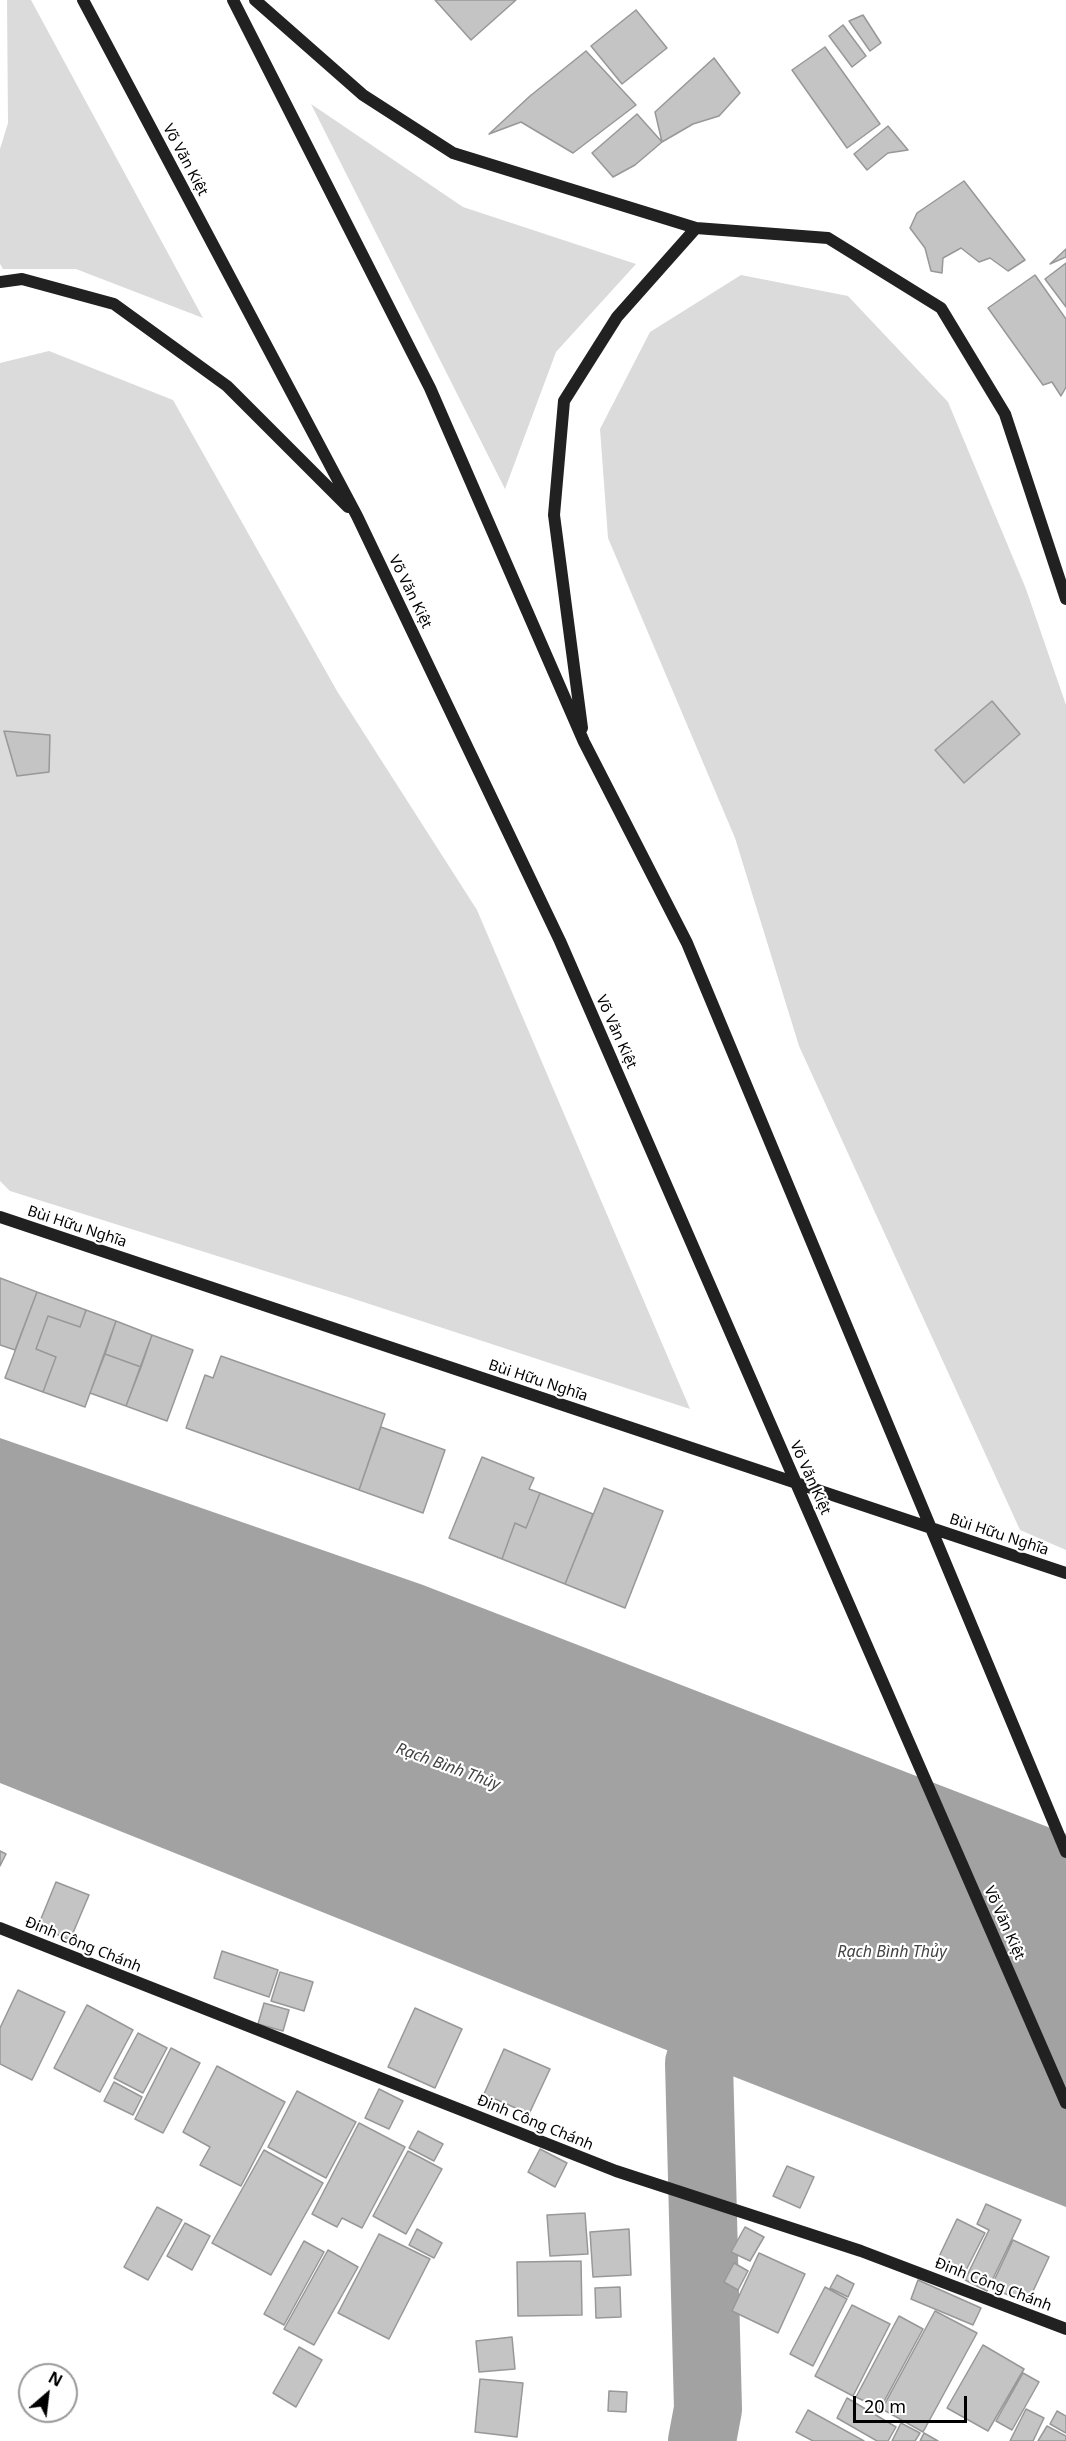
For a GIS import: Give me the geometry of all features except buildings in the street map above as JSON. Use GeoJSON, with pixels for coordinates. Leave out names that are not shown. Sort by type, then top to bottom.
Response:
{"type":"FeatureCollection","features":[{"type":"Feature","properties":{"kind":"main road","name":"Võ Văn Kiệt"},"geometry":{"type":"LineString","coordinates":[[83,0],[357,516],[560,941],[1066,2103]]}},
{"type":"Feature","properties":{"kind":"main road"},"geometry":{"type":"LineString","coordinates":[[233,0],[430,388],[584,742],[687,943],[1066,1852]]}},
{"type":"Feature","properties":{"kind":"main road"},"geometry":{"type":"LineString","coordinates":[[255,0],[363,95],[453,153],[696,228],[828,238],[941,308],[1005,414],[1066,599]]}},
{"type":"Feature","properties":{"kind":"main road"},"geometry":{"type":"LineString","coordinates":[[584,742],[554,515],[564,402],[617,317],[696,228]]}},
{"type":"Feature","properties":{"kind":"main road"},"geometry":{"type":"LineString","coordinates":[[0,282],[22,279],[114,304],[227,386],[357,516]]}},
{"type":"Feature","properties":{"kind":"main road","name":"Bùi Hữu Nghĩa"},"geometry":{"type":"LineString","coordinates":[[0,1217],[1066,1573]]}},
{"type":"Feature","properties":{"kind":"main road","name":"Đinh Công Chánh"},"geometry":{"type":"LineString","coordinates":[[0,1928],[616,2171],[861,2251],[1066,2329]]}},
{"type":"Feature","properties":{"kind":"shaded area"},"geometry":{"type":"Polygon","coordinates":[[[7,0],[31,0],[203,318],[76,269],[3,269],[0,264],[0,149],[8,123],[7,0]]]}},
{"type":"Feature","properties":{"kind":"shaded area"},"geometry":{"type":"Polygon","coordinates":[[[311,104],[463,207],[636,264],[556,352],[505,489],[311,104]]]}},
{"type":"Feature","properties":{"kind":"shaded area"},"geometry":{"type":"Polygon","coordinates":[[[741,275],[848,296],[948,402],[1026,589],[1066,705],[1066,1550],[1020,1530],[799,1046],[735,838],[608,538],[600,429],[650,332],[741,275]]]}},
{"type":"Feature","properties":{"kind":"shaded area"},"geometry":{"type":"Polygon","coordinates":[[[49,351],[173,400],[337,691],[477,910],[690,1409],[348,1297],[10,1191],[0,1181],[0,363],[49,351]]]}},
{"type":"Feature","properties":{"kind":"water","name":"Rạch Bình Thủy"},"geometry":{"type":"Polygon","coordinates":[[[0,1438],[423,1585],[1066,1834],[1066,2207],[699,2063],[0,1783],[0,1438]]]}},
{"type":"Feature","properties":{"kind":"waterway"},"geometry":{"type":"LineString","coordinates":[[699,2063],[708,2409],[702,2441]]}}]}
